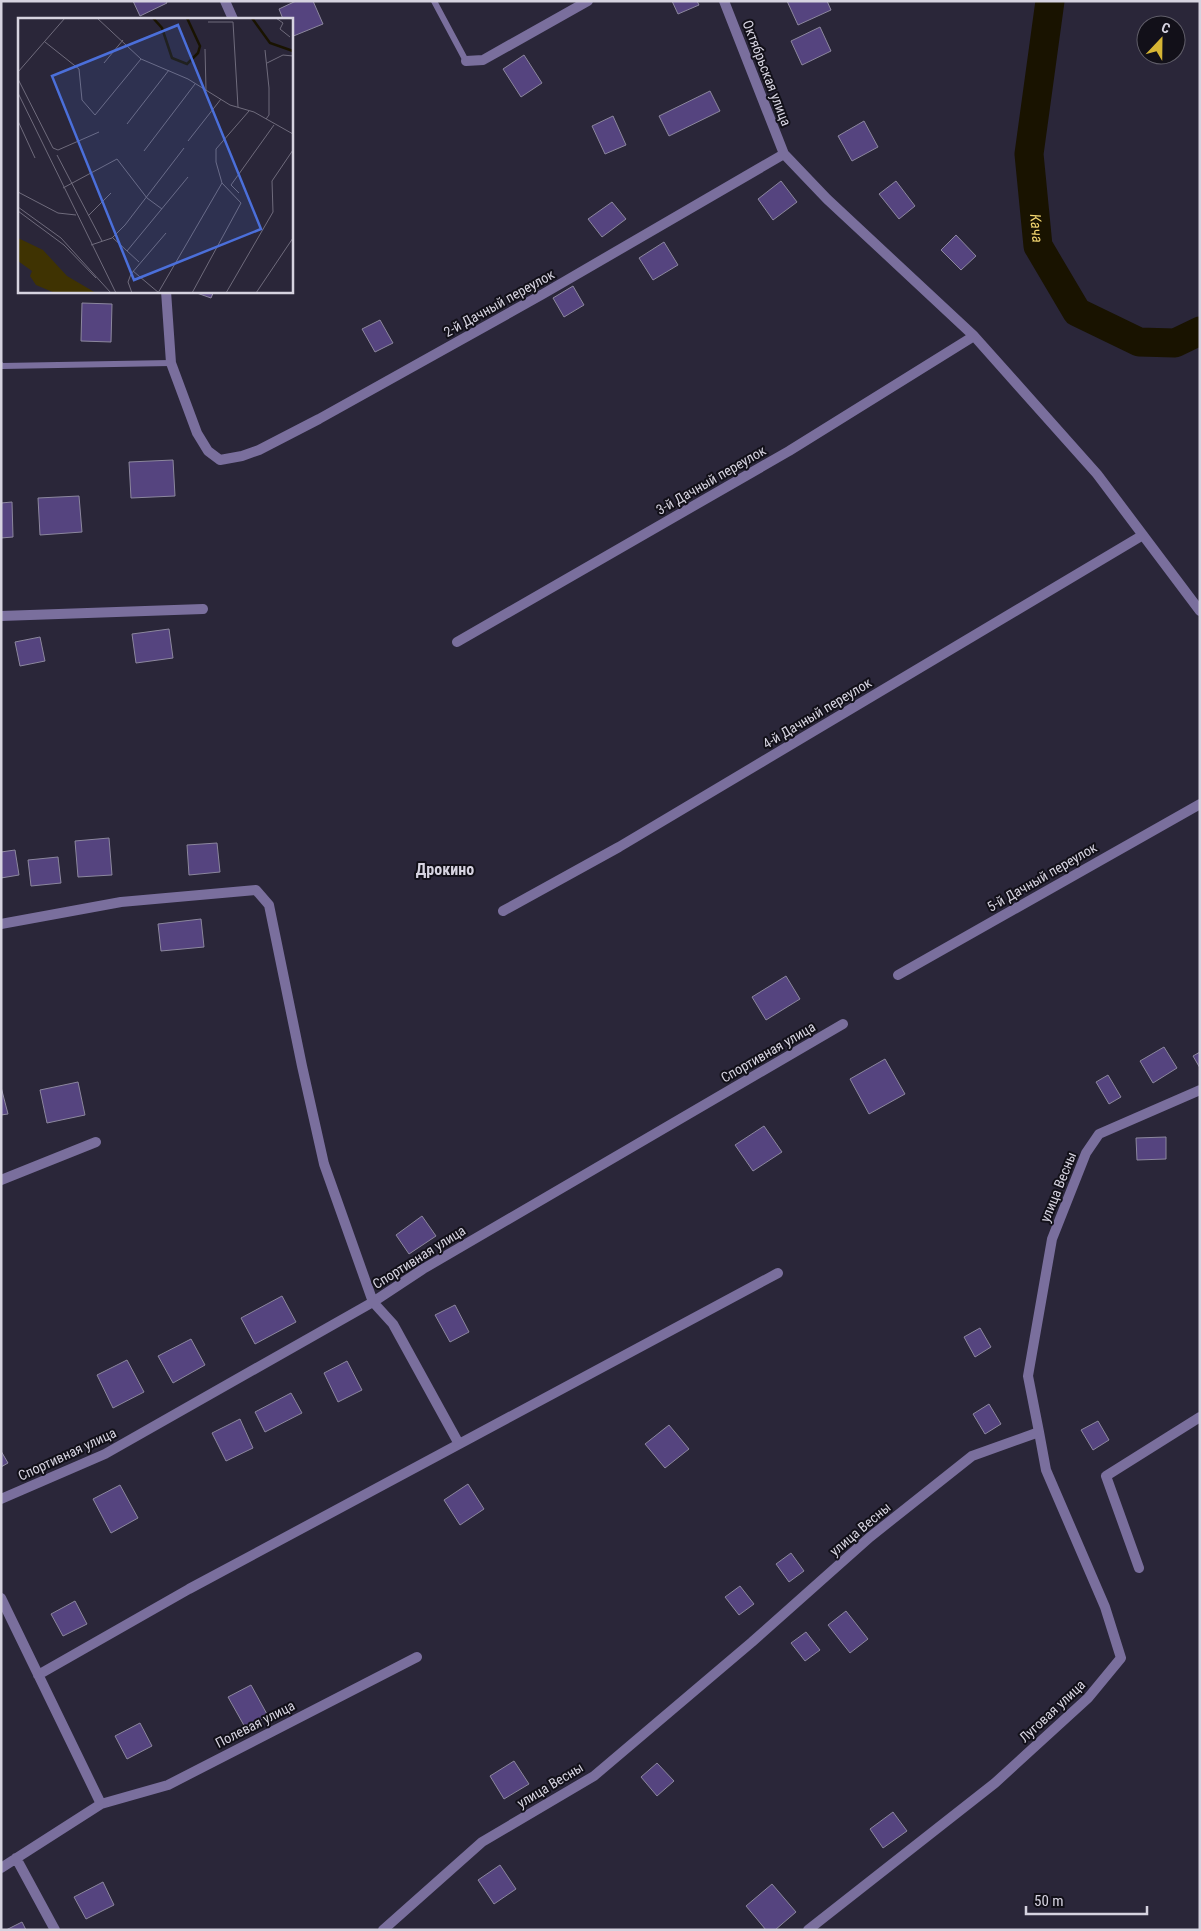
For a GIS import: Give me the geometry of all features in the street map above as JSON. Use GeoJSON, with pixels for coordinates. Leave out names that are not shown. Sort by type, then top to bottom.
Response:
{"type":"FeatureCollection","features":[{"type":"Feature","properties":{"kind":"street"},"geometry":{"type":"LineString","coordinates":[[225,1],[234,18]]}},
{"type":"Feature","properties":{"kind":"street"},"geometry":{"type":"LineString","coordinates":[[466,61],[483,60],[588,1]]}},
{"type":"Feature","properties":{"kind":"street","name":"Октябрьская улица"},"geometry":{"type":"LineString","coordinates":[[724,1],[784,154]]}},
{"type":"Feature","properties":{"kind":"street"},"geometry":{"type":"LineString","coordinates":[[784,154],[827,199],[974,336],[1097,474],[1200,611]]}},
{"type":"Feature","properties":{"kind":"street","name":"2-й Дачный переулок"},"geometry":{"type":"LineString","coordinates":[[171,363],[198,433],[208,451],[220,460],[242,456],[259,450],[319,419],[543,294],[784,154]]}},
{"type":"Feature","properties":{"kind":"street"},"geometry":{"type":"LineString","coordinates":[[166,292],[171,363]]}},
{"type":"Feature","properties":{"kind":"street","name":"3-й Дачный переулок"},"geometry":{"type":"LineString","coordinates":[[457,642],[789,451],[974,336]]}},
{"type":"Feature","properties":{"kind":"street","name":"4-й Дачный переулок"},"geometry":{"type":"LineString","coordinates":[[503,911],[619,847],[1143,535]]}},
{"type":"Feature","properties":{"kind":"street"},"geometry":{"type":"LineString","coordinates":[[1,616],[202,609]]}},
{"type":"Feature","properties":{"kind":"street","name":"5-й Дачный переулок"},"geometry":{"type":"LineString","coordinates":[[898,975],[1200,804]]}},
{"type":"Feature","properties":{"kind":"street"},"geometry":{"type":"LineString","coordinates":[[1,924],[120,902],[256,890],[269,906],[324,1164],[373,1302],[393,1324],[459,1444]]}},
{"type":"Feature","properties":{"kind":"street","name":"Спортивная улица"},"geometry":{"type":"LineString","coordinates":[[1,1499],[104,1454],[373,1302],[431,1264],[843,1024]]}},
{"type":"Feature","properties":{"kind":"street","name":"улица Весны"},"geometry":{"type":"LineString","coordinates":[[383,1930],[482,1842],[594,1776],[752,1642],[870,1537],[972,1456],[1039,1432],[1028,1376],[1052,1238],[1086,1154],[1099,1134],[1200,1090]]}},
{"type":"Feature","properties":{"kind":"street"},"geometry":{"type":"LineString","coordinates":[[1,1180],[96,1142]]}},
{"type":"Feature","properties":{"kind":"street"},"geometry":{"type":"LineString","coordinates":[[38,1675],[190,1589],[778,1272]]}},
{"type":"Feature","properties":{"kind":"street"},"geometry":{"type":"LineString","coordinates":[[1139,1568],[1106,1476],[1200,1417]]}},
{"type":"Feature","properties":{"kind":"street","name":"Луговая улица"},"geometry":{"type":"LineString","coordinates":[[808,1930],[994,1783],[1088,1698],[1121,1658],[1105,1607],[1046,1470],[1039,1432]]}},
{"type":"Feature","properties":{"kind":"street"},"geometry":{"type":"LineString","coordinates":[[1,1598],[101,1804]]}},
{"type":"Feature","properties":{"kind":"street","name":"Полевая улица"},"geometry":{"type":"LineString","coordinates":[[1,1868],[101,1804],[168,1785],[416,1657]]}},
{"type":"Feature","properties":{"kind":"street"},"geometry":{"type":"LineString","coordinates":[[16,1858],[55,1930]]}},
{"type":"Feature","properties":{"kind":"lane"},"geometry":{"type":"LineString","coordinates":[[434,1],[466,61]]}},
{"type":"Feature","properties":{"kind":"lane"},"geometry":{"type":"LineString","coordinates":[[1,365],[171,363]]}},
{"type":"Feature","properties":{"kind":"building"},"geometry":{"type":"Polygon","coordinates":[[[133,1],[166,1],[167,3],[140,16],[133,1]]]}},
{"type":"Feature","properties":{"kind":"building"},"geometry":{"type":"Polygon","coordinates":[[[296,1],[313,1],[323,24],[292,37],[292,18],[283,18],[279,9],[296,1]]]}},
{"type":"Feature","properties":{"kind":"building"},"geometry":{"type":"Polygon","coordinates":[[[672,1],[697,1],[699,5],[678,14],[672,1]]]}},
{"type":"Feature","properties":{"kind":"building"},"geometry":{"type":"Polygon","coordinates":[[[787,1],[827,1],[831,10],[798,25],[787,1]]]}},
{"type":"Feature","properties":{"kind":"building"},"geometry":{"type":"Polygon","coordinates":[[[820,27],[831,51],[802,65],[791,41],[820,27]]]}},
{"type":"Feature","properties":{"kind":"building"},"geometry":{"type":"Polygon","coordinates":[[[524,55],[542,83],[521,97],[503,69],[524,55]]]}},
{"type":"Feature","properties":{"kind":"building"},"geometry":{"type":"Polygon","coordinates":[[[710,91],[720,111],[669,136],[659,116],[710,91]]]}},
{"type":"Feature","properties":{"kind":"building"},"geometry":{"type":"Polygon","coordinates":[[[613,116],[626,145],[605,154],[592,126],[613,116]]]}},
{"type":"Feature","properties":{"kind":"building"},"geometry":{"type":"Polygon","coordinates":[[[864,121],[878,147],[852,161],[838,136],[864,121]]]}},
{"type":"Feature","properties":{"kind":"building"},"geometry":{"type":"Polygon","coordinates":[[[781,181],[797,202],[773,220],[758,199],[781,181]]]}},
{"type":"Feature","properties":{"kind":"building"},"geometry":{"type":"Polygon","coordinates":[[[896,181],[915,206],[899,219],[879,194],[896,181]]]}},
{"type":"Feature","properties":{"kind":"building"},"geometry":{"type":"Polygon","coordinates":[[[612,202],[626,219],[602,237],[588,219],[612,202]]]}},
{"type":"Feature","properties":{"kind":"building"},"geometry":{"type":"Polygon","coordinates":[[[956,235],[976,256],[961,270],[941,250],[956,235]]]}},
{"type":"Feature","properties":{"kind":"building"},"geometry":{"type":"Polygon","coordinates":[[[664,242],[678,265],[653,280],[639,258],[664,242]]]}},
{"type":"Feature","properties":{"kind":"building"},"geometry":{"type":"Polygon","coordinates":[[[573,286],[584,305],[564,317],[553,298],[573,286]]]}},
{"type":"Feature","properties":{"kind":"building"},"geometry":{"type":"Polygon","coordinates":[[[194,292],[214,292],[211,298],[194,292]]]}},
{"type":"Feature","properties":{"kind":"building"},"geometry":{"type":"Polygon","coordinates":[[[82,303],[112,304],[111,342],[81,341],[82,303]]]}},
{"type":"Feature","properties":{"kind":"building"},"geometry":{"type":"Polygon","coordinates":[[[380,320],[393,343],[375,352],[362,329],[380,320]]]}},
{"type":"Feature","properties":{"kind":"building"},"geometry":{"type":"Polygon","coordinates":[[[173,460],[175,496],[131,498],[129,462],[173,460]]]}},
{"type":"Feature","properties":{"kind":"building"},"geometry":{"type":"Polygon","coordinates":[[[79,496],[82,532],[40,535],[38,498],[79,496]]]}},
{"type":"Feature","properties":{"kind":"building"},"geometry":{"type":"Polygon","coordinates":[[[12,502],[13,537],[1,538],[1,503],[12,502]]]}},
{"type":"Feature","properties":{"kind":"building"},"geometry":{"type":"Polygon","coordinates":[[[169,629],[173,658],[136,663],[132,634],[169,629]]]}},
{"type":"Feature","properties":{"kind":"building"},"geometry":{"type":"Polygon","coordinates":[[[40,637],[45,661],[20,666],[15,642],[40,637]]]}},
{"type":"Feature","properties":{"kind":"building"},"geometry":{"type":"Polygon","coordinates":[[[109,838],[112,875],[78,877],[75,841],[109,838]]]}},
{"type":"Feature","properties":{"kind":"building"},"geometry":{"type":"Polygon","coordinates":[[[217,843],[220,872],[189,875],[187,845],[217,843]]]}},
{"type":"Feature","properties":{"kind":"building"},"geometry":{"type":"Polygon","coordinates":[[[15,850],[19,875],[1,878],[1,852],[15,850]]]}},
{"type":"Feature","properties":{"kind":"building"},"geometry":{"type":"Polygon","coordinates":[[[58,857],[61,883],[31,886],[28,860],[58,857]]]}},
{"type":"Feature","properties":{"kind":"building"},"geometry":{"type":"Polygon","coordinates":[[[201,919],[204,947],[161,951],[158,924],[201,919]]]}},
{"type":"Feature","properties":{"kind":"building"},"geometry":{"type":"Polygon","coordinates":[[[786,976],[800,999],[766,1020],[752,997],[786,976]]]}},
{"type":"Feature","properties":{"kind":"building"},"geometry":{"type":"Polygon","coordinates":[[[1164,1047],[1177,1068],[1153,1083],[1140,1061],[1164,1047]]]}},
{"type":"Feature","properties":{"kind":"building"},"geometry":{"type":"Polygon","coordinates":[[[1200,1052],[1200,1068],[1193,1056],[1200,1052]]]}},
{"type":"Feature","properties":{"kind":"building"},"geometry":{"type":"Polygon","coordinates":[[[885,1059],[905,1094],[869,1114],[850,1079],[885,1059]]]}},
{"type":"Feature","properties":{"kind":"building"},"geometry":{"type":"Polygon","coordinates":[[[1108,1075],[1121,1097],[1109,1104],[1096,1082],[1108,1075]]]}},
{"type":"Feature","properties":{"kind":"building"},"geometry":{"type":"Polygon","coordinates":[[[78,1082],[85,1115],[47,1123],[40,1090],[78,1082]]]}},
{"type":"Feature","properties":{"kind":"building"},"geometry":{"type":"Polygon","coordinates":[[[1,1087],[8,1114],[1,1115],[1,1087]]]}},
{"type":"Feature","properties":{"kind":"building"},"geometry":{"type":"Polygon","coordinates":[[[764,1126],[782,1152],[753,1171],[735,1145],[764,1126]]]}},
{"type":"Feature","properties":{"kind":"building"},"geometry":{"type":"Polygon","coordinates":[[[1166,1137],[1166,1159],[1137,1160],[1136,1138],[1166,1137]]]}},
{"type":"Feature","properties":{"kind":"building"},"geometry":{"type":"Polygon","coordinates":[[[422,1216],[436,1236],[409,1254],[396,1235],[422,1216]]]}},
{"type":"Feature","properties":{"kind":"building"},"geometry":{"type":"Polygon","coordinates":[[[282,1296],[296,1322],[255,1344],[241,1318],[282,1296]]]}},
{"type":"Feature","properties":{"kind":"building"},"geometry":{"type":"Polygon","coordinates":[[[455,1305],[469,1332],[450,1342],[435,1315],[455,1305]]]}},
{"type":"Feature","properties":{"kind":"building"},"geometry":{"type":"Polygon","coordinates":[[[980,1328],[991,1347],[975,1357],[964,1337],[980,1328]]]}},
{"type":"Feature","properties":{"kind":"building"},"geometry":{"type":"Polygon","coordinates":[[[191,1339],[205,1365],[173,1383],[158,1356],[191,1339]]]}},
{"type":"Feature","properties":{"kind":"building"},"geometry":{"type":"Polygon","coordinates":[[[127,1360],[144,1392],[113,1408],[97,1375],[127,1360]]]}},
{"type":"Feature","properties":{"kind":"building"},"geometry":{"type":"Polygon","coordinates":[[[347,1361],[362,1390],[338,1402],[324,1373],[347,1361]]]}},
{"type":"Feature","properties":{"kind":"building"},"geometry":{"type":"Polygon","coordinates":[[[291,1393],[302,1413],[265,1432],[255,1412],[291,1393]]]}},
{"type":"Feature","properties":{"kind":"building"},"geometry":{"type":"Polygon","coordinates":[[[989,1404],[1001,1424],[985,1434],[973,1414],[989,1404]]]}},
{"type":"Feature","properties":{"kind":"building"},"geometry":{"type":"Polygon","coordinates":[[[240,1419],[253,1448],[226,1461],[212,1433],[240,1419]]]}},
{"type":"Feature","properties":{"kind":"building"},"geometry":{"type":"Polygon","coordinates":[[[1098,1421],[1109,1440],[1093,1450],[1081,1430],[1098,1421]]]}},
{"type":"Feature","properties":{"kind":"building"},"geometry":{"type":"Polygon","coordinates":[[[669,1425],[689,1449],[665,1468],[645,1444],[669,1425]]]}},
{"type":"Feature","properties":{"kind":"building"},"geometry":{"type":"Polygon","coordinates":[[[1,1451],[8,1463],[1,1467],[1,1451]]]}},
{"type":"Feature","properties":{"kind":"building"},"geometry":{"type":"Polygon","coordinates":[[[468,1484],[484,1509],[460,1525],[444,1500],[468,1484]]]}},
{"type":"Feature","properties":{"kind":"building"},"geometry":{"type":"Polygon","coordinates":[[[120,1485],[138,1518],[111,1533],[93,1499],[120,1485]]]}},
{"type":"Feature","properties":{"kind":"building"},"geometry":{"type":"Polygon","coordinates":[[[791,1553],[804,1571],[789,1582],[776,1564],[791,1553]]]}},
{"type":"Feature","properties":{"kind":"building"},"geometry":{"type":"Polygon","coordinates":[[[740,1586],[754,1604],[739,1615],[725,1597],[740,1586]]]}},
{"type":"Feature","properties":{"kind":"building"},"geometry":{"type":"Polygon","coordinates":[[[75,1601],[87,1624],[63,1636],[51,1614],[75,1601]]]}},
{"type":"Feature","properties":{"kind":"building"},"geometry":{"type":"Polygon","coordinates":[[[846,1611],[868,1639],[850,1653],[828,1625],[846,1611]]]}},
{"type":"Feature","properties":{"kind":"building"},"geometry":{"type":"Polygon","coordinates":[[[806,1632],[820,1650],[805,1661],[791,1643],[806,1632]]]}},
{"type":"Feature","properties":{"kind":"building"},"geometry":{"type":"Polygon","coordinates":[[[251,1685],[268,1716],[246,1729],[228,1697],[251,1685]]]}},
{"type":"Feature","properties":{"kind":"building"},"geometry":{"type":"Polygon","coordinates":[[[140,1723],[152,1746],[127,1759],[115,1736],[140,1723]]]}},
{"type":"Feature","properties":{"kind":"building"},"geometry":{"type":"Polygon","coordinates":[[[514,1761],[529,1784],[504,1799],[490,1776],[514,1761]]]}},
{"type":"Feature","properties":{"kind":"building"},"geometry":{"type":"Polygon","coordinates":[[[657,1763],[674,1781],[657,1796],[641,1777],[657,1763]]]}},
{"type":"Feature","properties":{"kind":"building"},"geometry":{"type":"Polygon","coordinates":[[[893,1812],[907,1831],[883,1848],[870,1829],[893,1812]]]}},
{"type":"Feature","properties":{"kind":"building"},"geometry":{"type":"Polygon","coordinates":[[[500,1865],[516,1889],[494,1904],[478,1880],[500,1865]]]}},
{"type":"Feature","properties":{"kind":"building"},"geometry":{"type":"Polygon","coordinates":[[[103,1882],[114,1905],[86,1919],[74,1897],[103,1882]]]}},
{"type":"Feature","properties":{"kind":"building"},"geometry":{"type":"Polygon","coordinates":[[[772,1884],[796,1912],[775,1930],[766,1930],[746,1906],[772,1884]]]}},
{"type":"Feature","properties":{"kind":"building"},"geometry":{"type":"Polygon","coordinates":[[[22,1922],[26,1930],[6,1930],[22,1922]]]}},
{"type":"Feature","properties":{"kind":"waterway","name":"Кача"},"geometry":{"type":"LineString","coordinates":[[1050,1],[1029,154],[1038,246],[1077,312],[1139,342],[1175,343],[1200,331]]}},
{"type":"Feature","properties":{"kind":"district","name":"Дрокино"},"geometry":{"type":"Point","coordinates":[445,869]}}]}
